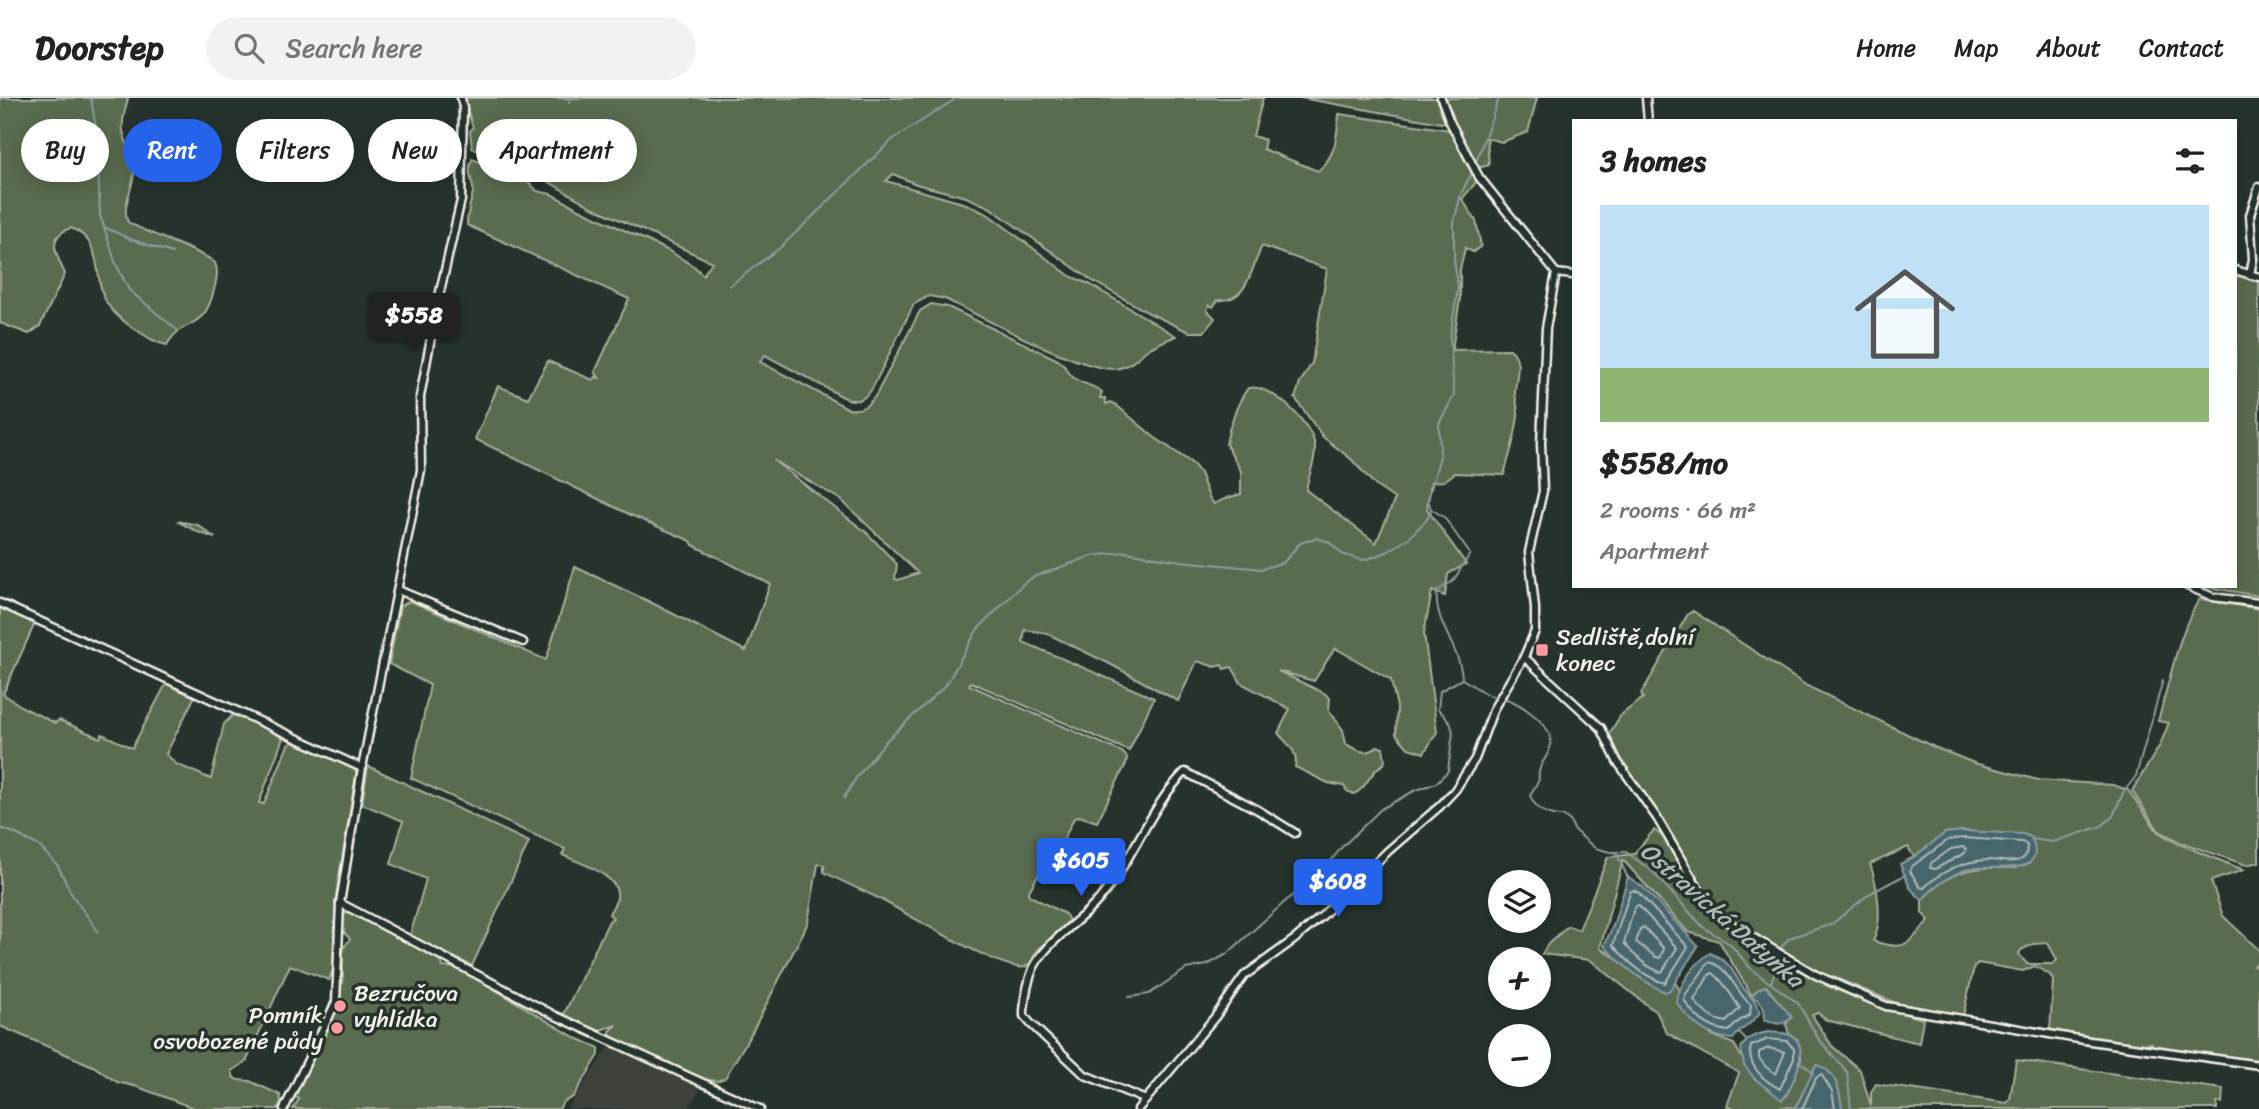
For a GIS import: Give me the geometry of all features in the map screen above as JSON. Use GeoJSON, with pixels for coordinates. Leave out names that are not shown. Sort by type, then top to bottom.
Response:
{"type":"FeatureCollection","features":[{"type":"Feature","properties":{"kind":"street"},"geometry":{"type":"LineString","coordinates":[[284,1109],[336,1002],[340,903],[362,768],[421,470],[420,397],[437,305],[461,200],[461,98]]}},
{"type":"Feature","properties":{"kind":"street"},"geometry":{"type":"LineString","coordinates":[[1441,98],[1450,122],[1479,177],[1556,273],[1572,275]]}},
{"type":"Feature","properties":{"kind":"street"},"geometry":{"type":"LineString","coordinates":[[1647,98],[1648,119]]}},
{"type":"Feature","properties":{"kind":"street"},"geometry":{"type":"LineString","coordinates":[[2250,275],[2253,260],[2250,215],[2259,187]]}},
{"type":"Feature","properties":{"kind":"street"},"geometry":{"type":"LineString","coordinates":[[2237,271],[2259,277]]}},
{"type":"Feature","properties":{"kind":"street"},"geometry":{"type":"LineString","coordinates":[[1138,1109],[1215,1017],[1244,976],[1321,917],[1455,790],[1479,751],[1497,702],[1524,657],[1536,624],[1529,552],[1543,491],[1541,444],[1546,328],[1556,273]]}},
{"type":"Feature","properties":{"kind":"street"},"geometry":{"type":"LineString","coordinates":[[2193,588],[2213,597],[2259,603]]}},
{"type":"Feature","properties":{"kind":"street"},"geometry":{"type":"LineString","coordinates":[[398,590],[523,642]]}},
{"type":"Feature","properties":{"kind":"street"},"geometry":{"type":"LineString","coordinates":[[0,603],[362,768]]}},
{"type":"Feature","properties":{"kind":"street"},"geometry":{"type":"LineString","coordinates":[[1524,657],[1601,728],[1617,761],[1657,818],[1709,907],[1732,925],[1816,975],[1886,1006],[2090,1041],[2259,1065]]}},
{"type":"Feature","properties":{"kind":"street"},"geometry":{"type":"LineString","coordinates":[[1146,1100],[1085,1075],[1024,1016],[1034,967],[1045,952],[1095,904],[1118,875],[1160,800],[1185,772],[1296,833]]}},
{"type":"Feature","properties":{"kind":"street"},"geometry":{"type":"LineString","coordinates":[[340,903],[556,1017],[760,1109]]}},
{"type":"Feature","properties":{"kind":"shaded area"},"geometry":{"type":"Polygon","coordinates":[[[612,1042],[704,1083],[688,1109],[567,1109],[612,1042]]]}},
{"type":"Feature","properties":{"kind":"green space"},"geometry":{"type":"Polygon","coordinates":[[[0,98],[128,98],[123,119],[123,182],[132,182],[126,210],[128,222],[215,263],[216,280],[205,312],[176,333],[167,345],[127,324],[104,298],[92,247],[80,233],[71,228],[63,232],[55,242],[65,274],[40,326],[29,334],[0,323],[0,98]]]}},
{"type":"Feature","properties":{"kind":"green space"},"geometry":{"type":"Polygon","coordinates":[[[464,98],[1263,98],[1253,136],[1265,140],[1263,149],[1318,171],[1332,152],[1339,114],[1450,130],[1467,165],[1478,180],[1462,199],[1476,221],[1481,246],[1473,252],[1465,248],[1460,269],[1460,299],[1452,350],[1510,349],[1518,363],[1515,391],[1518,414],[1504,475],[1455,473],[1444,481],[1431,482],[1427,509],[1466,564],[1448,574],[1445,596],[1432,591],[1424,633],[1437,732],[1424,753],[1408,748],[1396,734],[1397,707],[1391,680],[1335,648],[1314,681],[1278,671],[1330,698],[1329,710],[1343,730],[1346,744],[1362,751],[1370,751],[1377,746],[1383,748],[1384,764],[1375,770],[1363,788],[1354,794],[1344,786],[1328,783],[1295,767],[1294,752],[1278,733],[1290,709],[1241,683],[1232,667],[1224,669],[1222,665],[1215,667],[1197,661],[1178,701],[1046,633],[1025,630],[1023,642],[1154,698],[1129,751],[971,682],[969,685],[1122,752],[1127,757],[1097,822],[1079,816],[1074,818],[1061,845],[1065,852],[1056,870],[1053,872],[1042,868],[1028,893],[1065,914],[1069,920],[1042,946],[1027,966],[1014,966],[975,951],[824,872],[824,865],[818,864],[808,922],[751,1034],[725,1078],[717,1081],[702,1079],[610,1038],[610,1031],[617,1025],[596,1031],[563,1016],[609,921],[613,918],[609,914],[617,898],[616,890],[606,876],[597,870],[562,855],[565,849],[411,778],[430,685],[389,664],[400,606],[410,601],[546,660],[575,567],[746,651],[770,584],[693,545],[691,541],[631,515],[475,439],[498,386],[528,398],[548,361],[593,380],[599,378],[595,372],[629,299],[467,225],[473,192],[470,170],[472,159],[476,161],[476,182],[529,182],[537,191],[551,194],[669,251],[703,275],[712,262],[592,207],[549,182],[637,182],[637,119],[476,119],[476,150],[472,148],[470,131],[473,128],[464,98]],[[893,174],[886,181],[966,204],[989,215],[1070,276],[1089,284],[1176,336],[1150,348],[1124,367],[1106,368],[1061,354],[945,299],[929,296],[914,304],[872,389],[860,400],[845,398],[765,355],[760,362],[849,409],[861,408],[876,395],[920,311],[931,304],[948,307],[1058,360],[1074,378],[1102,392],[1100,398],[1105,398],[1106,404],[1115,404],[1154,437],[1193,464],[1214,504],[1241,494],[1241,471],[1226,444],[1240,401],[1248,388],[1257,388],[1279,398],[1299,417],[1313,438],[1314,458],[1306,490],[1376,543],[1395,499],[1376,486],[1351,459],[1323,437],[1295,398],[1312,363],[1327,269],[1262,246],[1242,290],[1236,296],[1218,300],[1213,307],[1209,305],[1207,310],[1215,318],[1204,332],[1189,332],[1091,280],[989,207],[966,197],[916,184],[893,174]],[[773,460],[866,532],[897,564],[895,579],[918,573],[841,500],[773,460]]]}},
{"type":"Feature","properties":{"kind":"green space"},"geometry":{"type":"Polygon","coordinates":[[[1301,98],[1436,98],[1446,121],[1441,123],[1301,98]]]}},
{"type":"Feature","properties":{"kind":"green space"},"geometry":{"type":"Polygon","coordinates":[[[1440,98],[1537,98],[1528,132],[1502,142],[1487,138],[1489,165],[1478,168],[1440,98]]]}},
{"type":"Feature","properties":{"kind":"green space"},"geometry":{"type":"Polygon","coordinates":[[[2237,276],[2259,282],[2259,596],[2213,588],[2237,588],[2237,276]]]}},
{"type":"Feature","properties":{"kind":"green space"},"geometry":{"type":"Polygon","coordinates":[[[177,521],[198,525],[215,538],[198,532],[177,521]]]}},
{"type":"Feature","properties":{"kind":"green space"},"geometry":{"type":"Polygon","coordinates":[[[2200,599],[2259,609],[2259,862],[2246,865],[2180,842],[2159,831],[2132,791],[2160,745],[2169,723],[2158,721],[2186,624],[2200,599]]]}},
{"type":"Feature","properties":{"kind":"green space"},"geometry":{"type":"Polygon","coordinates":[[[0,608],[35,623],[3,694],[55,723],[59,720],[100,738],[102,734],[132,748],[167,682],[195,696],[166,754],[176,764],[211,779],[224,724],[233,715],[253,721],[283,738],[259,803],[264,804],[288,745],[292,742],[357,769],[336,895],[334,968],[329,980],[290,965],[246,1062],[232,1071],[234,1078],[238,1080],[250,1081],[280,1095],[278,1109],[196,1109],[117,1082],[93,1066],[0,1026],[0,608]]]}},
{"type":"Feature","properties":{"kind":"green space"},"geometry":{"type":"Polygon","coordinates":[[[1693,611],[1807,686],[1934,747],[1974,763],[2038,780],[2113,785],[2128,790],[2158,832],[2179,844],[2244,870],[2211,881],[2223,916],[2259,950],[2259,961],[2253,966],[2259,968],[2259,1063],[2152,1047],[2152,1043],[2146,1043],[2145,1046],[2050,1032],[2053,980],[2050,975],[2035,966],[2023,971],[1978,963],[1974,967],[1963,1016],[1896,1003],[1831,976],[1825,985],[1871,1004],[1923,1019],[1919,1043],[1826,1020],[1818,1013],[1812,1015],[1832,1046],[1860,1070],[1871,1106],[1871,1092],[1876,1084],[2007,1103],[2010,1099],[2016,1060],[2223,1089],[2222,1103],[2217,1103],[2217,1109],[1842,1109],[1835,1083],[1828,1073],[1816,1065],[1796,1107],[1733,1109],[1727,1106],[1739,1073],[1667,1033],[1657,1013],[1590,960],[1551,955],[1551,947],[1546,947],[1568,926],[1579,930],[1608,857],[1634,854],[1654,830],[1668,840],[1705,907],[1715,906],[1623,762],[1609,734],[1621,715],[1643,698],[1641,694],[1688,614],[1693,611]],[[1962,831],[1946,833],[1914,857],[1908,847],[1870,864],[1879,913],[1873,941],[1900,946],[1911,940],[1929,920],[1922,913],[1922,900],[1943,881],[1975,869],[2015,868],[1999,834],[1962,831]],[[1623,860],[1600,948],[1669,990],[1675,983],[1711,1035],[1734,1044],[1754,1078],[1786,1096],[1801,1059],[1797,1039],[1789,1034],[1786,1024],[1791,1017],[1766,986],[1752,996],[1719,941],[1688,932],[1623,860]],[[2048,943],[2033,944],[2019,954],[2027,964],[2053,964],[2057,960],[2048,943]]]}},
{"type":"Feature","properties":{"kind":"green space"},"geometry":{"type":"Polygon","coordinates":[[[368,766],[529,842],[472,966],[410,936],[426,879],[391,864],[403,821],[362,804],[368,766]]]}},
{"type":"Feature","properties":{"kind":"green space"},"geometry":{"type":"Polygon","coordinates":[[[348,912],[441,960],[443,967],[456,968],[472,976],[576,1038],[599,1048],[599,1055],[573,1097],[563,1102],[559,1109],[293,1109],[299,1099],[294,1096],[340,996],[341,982],[343,983],[343,949],[350,939],[343,931],[344,915],[348,912]]]}},
{"type":"Feature","properties":{"kind":"water"},"geometry":{"type":"Polygon","coordinates":[[[1962,831],[2023,834],[2031,837],[2035,851],[2032,860],[2015,867],[1962,871],[1943,881],[1922,900],[1910,888],[1900,864],[1914,857],[1945,833],[1962,831]]]}},
{"type":"Feature","properties":{"kind":"water"},"geometry":{"type":"Polygon","coordinates":[[[1628,877],[1643,887],[1698,946],[1670,990],[1665,992],[1632,972],[1604,946],[1628,877]]]}},
{"type":"Feature","properties":{"kind":"water"},"geometry":{"type":"Polygon","coordinates":[[[1773,951],[1787,962],[1790,973],[1788,976],[1768,963],[1766,959],[1773,951]]]}},
{"type":"Feature","properties":{"kind":"water"},"geometry":{"type":"Polygon","coordinates":[[[1710,953],[1727,964],[1760,1012],[1733,1039],[1723,1038],[1700,1028],[1677,1003],[1680,989],[1688,975],[1710,953]]]}},
{"type":"Feature","properties":{"kind":"water"},"geometry":{"type":"Polygon","coordinates":[[[1765,986],[1792,1017],[1785,1022],[1775,1023],[1764,1019],[1762,1006],[1752,996],[1765,986]]]}},
{"type":"Feature","properties":{"kind":"water"},"geometry":{"type":"Polygon","coordinates":[[[1768,1032],[1789,1035],[1799,1044],[1798,1069],[1782,1100],[1754,1078],[1744,1065],[1741,1048],[1746,1041],[1768,1032]]]}},
{"type":"Feature","properties":{"kind":"water"},"geometry":{"type":"Polygon","coordinates":[[[1816,1065],[1823,1067],[1832,1076],[1838,1088],[1842,1109],[1796,1107],[1816,1065]]]}},
{"type":"Feature","properties":{"kind":"waterway"},"geometry":{"type":"LineString","coordinates":[[91,98],[97,135],[100,215],[116,264],[129,290],[177,330]]}},
{"type":"Feature","properties":{"kind":"waterway"},"geometry":{"type":"LineString","coordinates":[[569,103],[570,98]]}},
{"type":"Feature","properties":{"kind":"waterway"},"geometry":{"type":"LineString","coordinates":[[729,286],[781,247],[892,140],[957,98]]}},
{"type":"Feature","properties":{"kind":"waterway","name":"Ostravická Datyňka"},"geometry":{"type":"LineString","coordinates":[[1475,165],[1499,98]]}},
{"type":"Feature","properties":{"kind":"waterway","name":"Ostravická Datyňka"},"geometry":{"type":"LineString","coordinates":[[1473,170],[1461,194],[1454,221],[1454,259],[1458,288],[1450,337],[1454,396],[1439,423],[1440,456],[1428,500],[1431,509],[1444,517],[1470,554],[1453,581],[1437,591],[1439,613],[1457,657],[1462,679],[1488,695],[1498,697]]}},
{"type":"Feature","properties":{"kind":"waterway"},"geometry":{"type":"LineString","coordinates":[[104,227],[172,253]]}},
{"type":"Feature","properties":{"kind":"waterway"},"geometry":{"type":"LineString","coordinates":[[844,798],[856,778],[886,741],[946,685],[977,630],[1033,577],[1092,556],[1126,552],[1180,561],[1262,569],[1284,562],[1300,543],[1317,538],[1329,542],[1342,554],[1361,560],[1368,559],[1387,552],[1409,538],[1428,518],[1431,509]]}},
{"type":"Feature","properties":{"kind":"waterway"},"geometry":{"type":"LineString","coordinates":[[1129,997],[1149,994],[1186,969],[1207,965],[1227,954],[1287,900],[1319,876],[1341,848],[1381,809],[1414,791],[1436,783],[1448,771],[1453,732],[1450,722],[1438,709],[1440,691],[1462,679]]}},
{"type":"Feature","properties":{"kind":"waterway"},"geometry":{"type":"LineString","coordinates":[[2032,839],[2053,842],[2102,826],[2113,816],[2123,793],[2136,776],[2163,680]]}},
{"type":"Feature","properties":{"kind":"waterway","name":"Ostravická Datyňka"},"geometry":{"type":"LineString","coordinates":[[1504,698],[1534,715],[1550,736],[1550,748],[1539,770],[1539,780],[1530,795],[1535,805],[1553,815],[1564,816],[1575,831],[1595,848],[1626,852],[1652,871],[1703,927],[1730,944],[1752,970],[1798,1003],[1818,1038],[1847,1072],[1851,1109]]}},
{"type":"Feature","properties":{"kind":"waterway"},"geometry":{"type":"LineString","coordinates":[[0,828],[39,846],[58,866],[72,895],[98,931]]}},
{"type":"Feature","properties":{"kind":"waterway"},"geometry":{"type":"LineString","coordinates":[[1616,852],[1628,878]]}},
{"type":"Feature","properties":{"kind":"waterway"},"geometry":{"type":"LineString","coordinates":[[1779,950],[1789,938],[1832,924],[1869,894],[1905,875]]}},
{"type":"Feature","properties":{"kind":"waterway"},"geometry":{"type":"LineString","coordinates":[[1771,983],[1776,968]]}},
{"type":"Feature","properties":{"kind":"waterway"},"geometry":{"type":"LineString","coordinates":[[1739,1033],[1747,1041]]}},
{"type":"Feature","properties":{"kind":"waterway"},"geometry":{"type":"LineString","coordinates":[[1798,1061],[1814,1072]]}},
{"type":"Feature","properties":{"kind":"place","name":"Sedliště,dolní konec"},"geometry":{"type":"Point","coordinates":[1542,650]}},
{"type":"Feature","properties":{"kind":"place","name":"Bezručova vyhlídka"},"geometry":{"type":"Point","coordinates":[340,1006]}},
{"type":"Feature","properties":{"kind":"place","name":"Pomník osvobozené půdy"},"geometry":{"type":"Point","coordinates":[337,1028]}}]}
